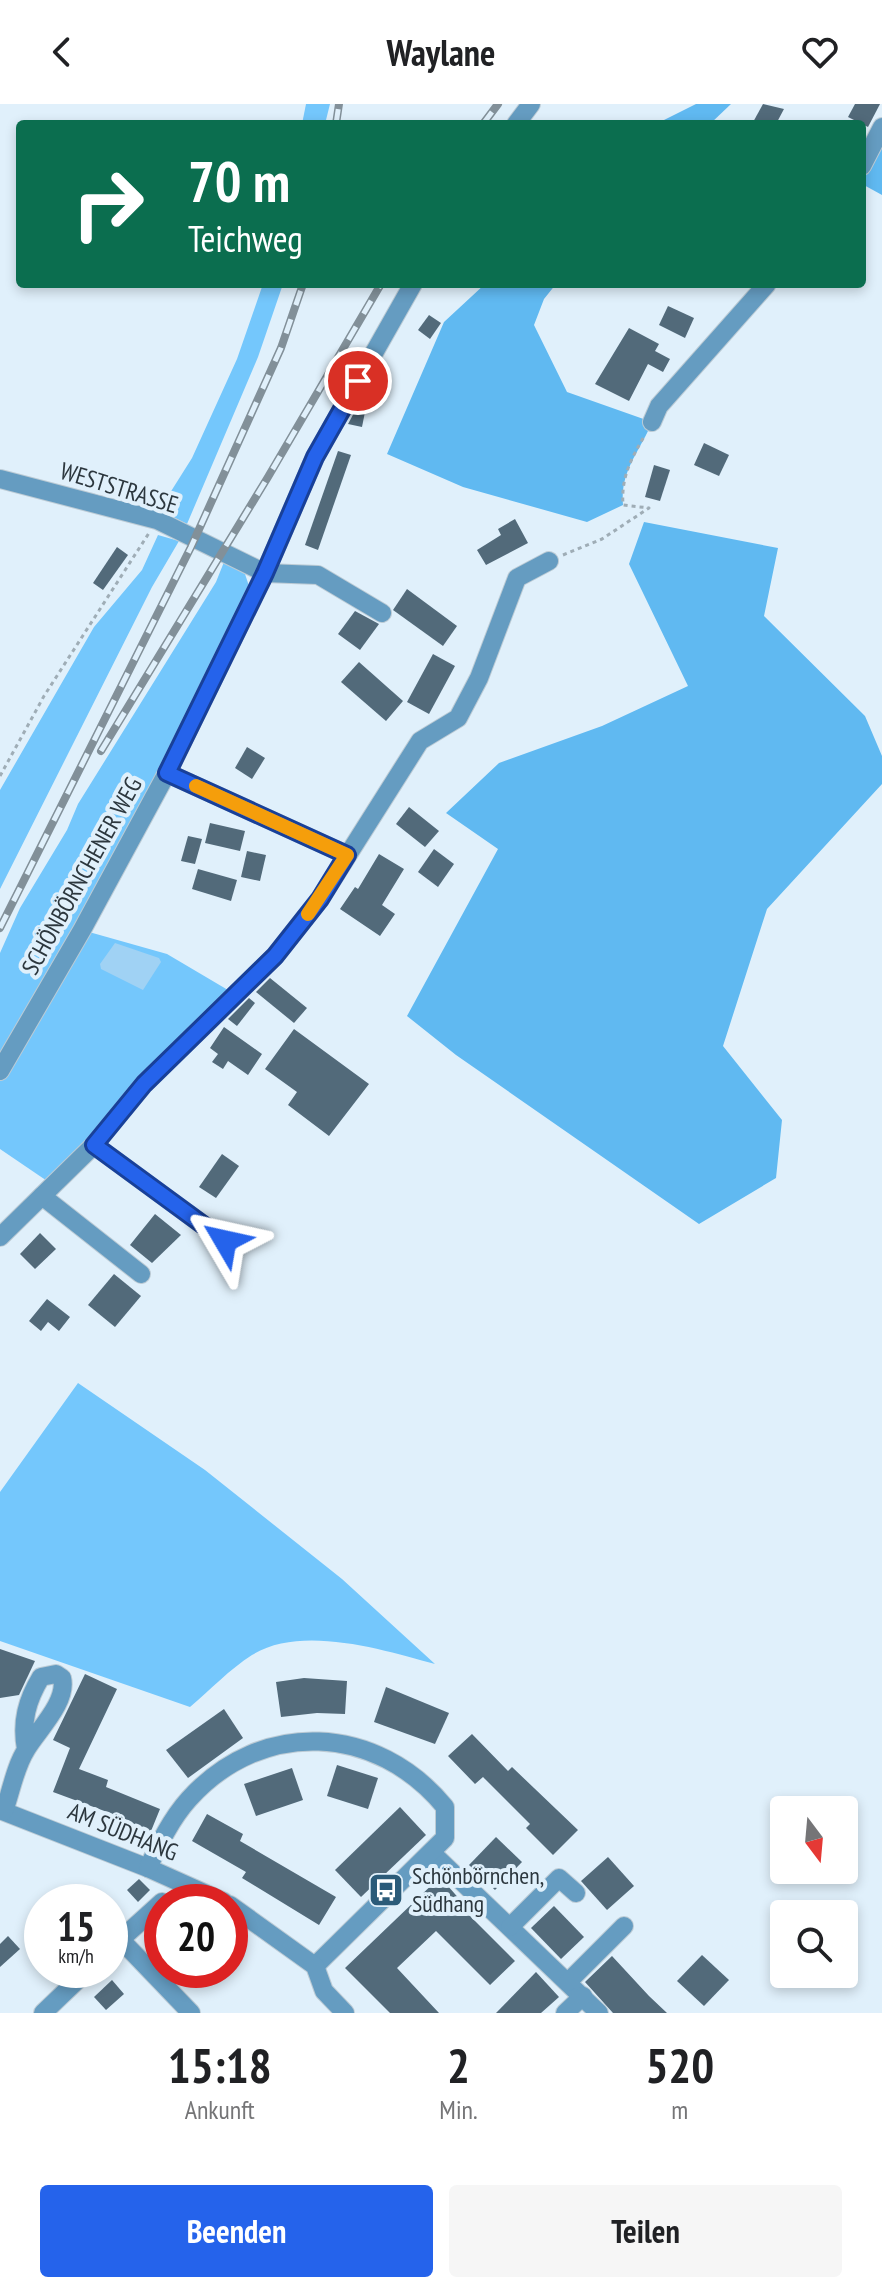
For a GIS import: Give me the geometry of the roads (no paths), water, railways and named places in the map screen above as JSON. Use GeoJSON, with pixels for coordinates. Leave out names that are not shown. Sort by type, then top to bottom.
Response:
{"type":"FeatureCollection","features":[{"type":"Feature","properties":{"kind":"street"},"geometry":{"type":"LineString","coordinates":[[866,158],[882,127]]}},
{"type":"Feature","properties":{"kind":"street","name":"SCHÖNBÖRNCHENER WEG"},"geometry":{"type":"LineString","coordinates":[[0,1071],[82,930],[167,773],[265,573],[315,457],[411,288]]}},
{"type":"Feature","properties":{"kind":"street"},"geometry":{"type":"LineString","coordinates":[[656,414],[764,288]]}},
{"type":"Feature","properties":{"kind":"street","name":"WESTSTRASSE"},"geometry":{"type":"LineString","coordinates":[[0,479],[157,520],[265,573]]}},
{"type":"Feature","properties":{"kind":"street"},"geometry":{"type":"LineString","coordinates":[[0,1237],[94,1145],[144,1084],[275,956],[320,899],[420,741],[458,718],[479,678],[517,578],[549,561]]}},
{"type":"Feature","properties":{"kind":"street"},"geometry":{"type":"LineString","coordinates":[[265,573],[318,575],[382,613]]}},
{"type":"Feature","properties":{"kind":"street"},"geometry":{"type":"LineString","coordinates":[[167,773],[347,855]]}},
{"type":"Feature","properties":{"kind":"street"},"geometry":{"type":"LineString","coordinates":[[94,1145],[225,1241]]}},
{"type":"Feature","properties":{"kind":"street"},"geometry":{"type":"LineString","coordinates":[[42,1196],[141,1274]]}},
{"type":"Feature","properties":{"kind":"street"},"geometry":{"type":"LineString","coordinates":[[148,1868],[188,1800],[222,1771],[261,1750],[320,1740],[350,1744],[378,1753],[409,1771],[445,1807],[448,1823],[445,1838],[433,1854],[315,1966],[315,1976],[324,1991],[345,2013]]}},
{"type":"Feature","properties":{"kind":"street","name":"AM SÜDHANG"},"geometry":{"type":"LineString","coordinates":[[26,1749],[2,1810],[184,1884]]}},
{"type":"Feature","properties":{"kind":"street"},"geometry":{"type":"LineString","coordinates":[[433,1854],[599,2013]]}},
{"type":"Feature","properties":{"kind":"street"},"geometry":{"type":"LineString","coordinates":[[510,1927],[559,1878],[576,1893]]}},
{"type":"Feature","properties":{"kind":"street"},"geometry":{"type":"LineString","coordinates":[[128,1933],[144,1918]]}},
{"type":"Feature","properties":{"kind":"street"},"geometry":{"type":"LineString","coordinates":[[248,1918],[315,1966]]}},
{"type":"Feature","properties":{"kind":"street"},"geometry":{"type":"LineString","coordinates":[[568,1982],[624,1926]]}},
{"type":"Feature","properties":{"kind":"street"},"geometry":{"type":"LineString","coordinates":[[128,1956],[191,2013]]}},
{"type":"Feature","properties":{"kind":"street"},"geometry":{"type":"LineString","coordinates":[[43,2013],[69,1988]]}},
{"type":"Feature","properties":{"kind":"street"},"geometry":{"type":"LineString","coordinates":[[565,2013],[583,1996]]}},
{"type":"Feature","properties":{"kind":"railway"},"geometry":{"type":"LineString","coordinates":[[337,120],[339,104]]}},
{"type":"Feature","properties":{"kind":"railway"},"geometry":{"type":"LineString","coordinates":[[486,120],[498,104]]}},
{"type":"Feature","properties":{"kind":"railway"},"geometry":{"type":"LineString","coordinates":[[0,928],[191,547],[281,348],[302,288]]}},
{"type":"Feature","properties":{"kind":"railway"},"geometry":{"type":"LineString","coordinates":[[101,751],[379,288]]}},
{"type":"Feature","properties":{"kind":"place","name":"Schönbörnchen, Südhang"},"geometry":{"type":"Point","coordinates":[386,1890]}}]}
